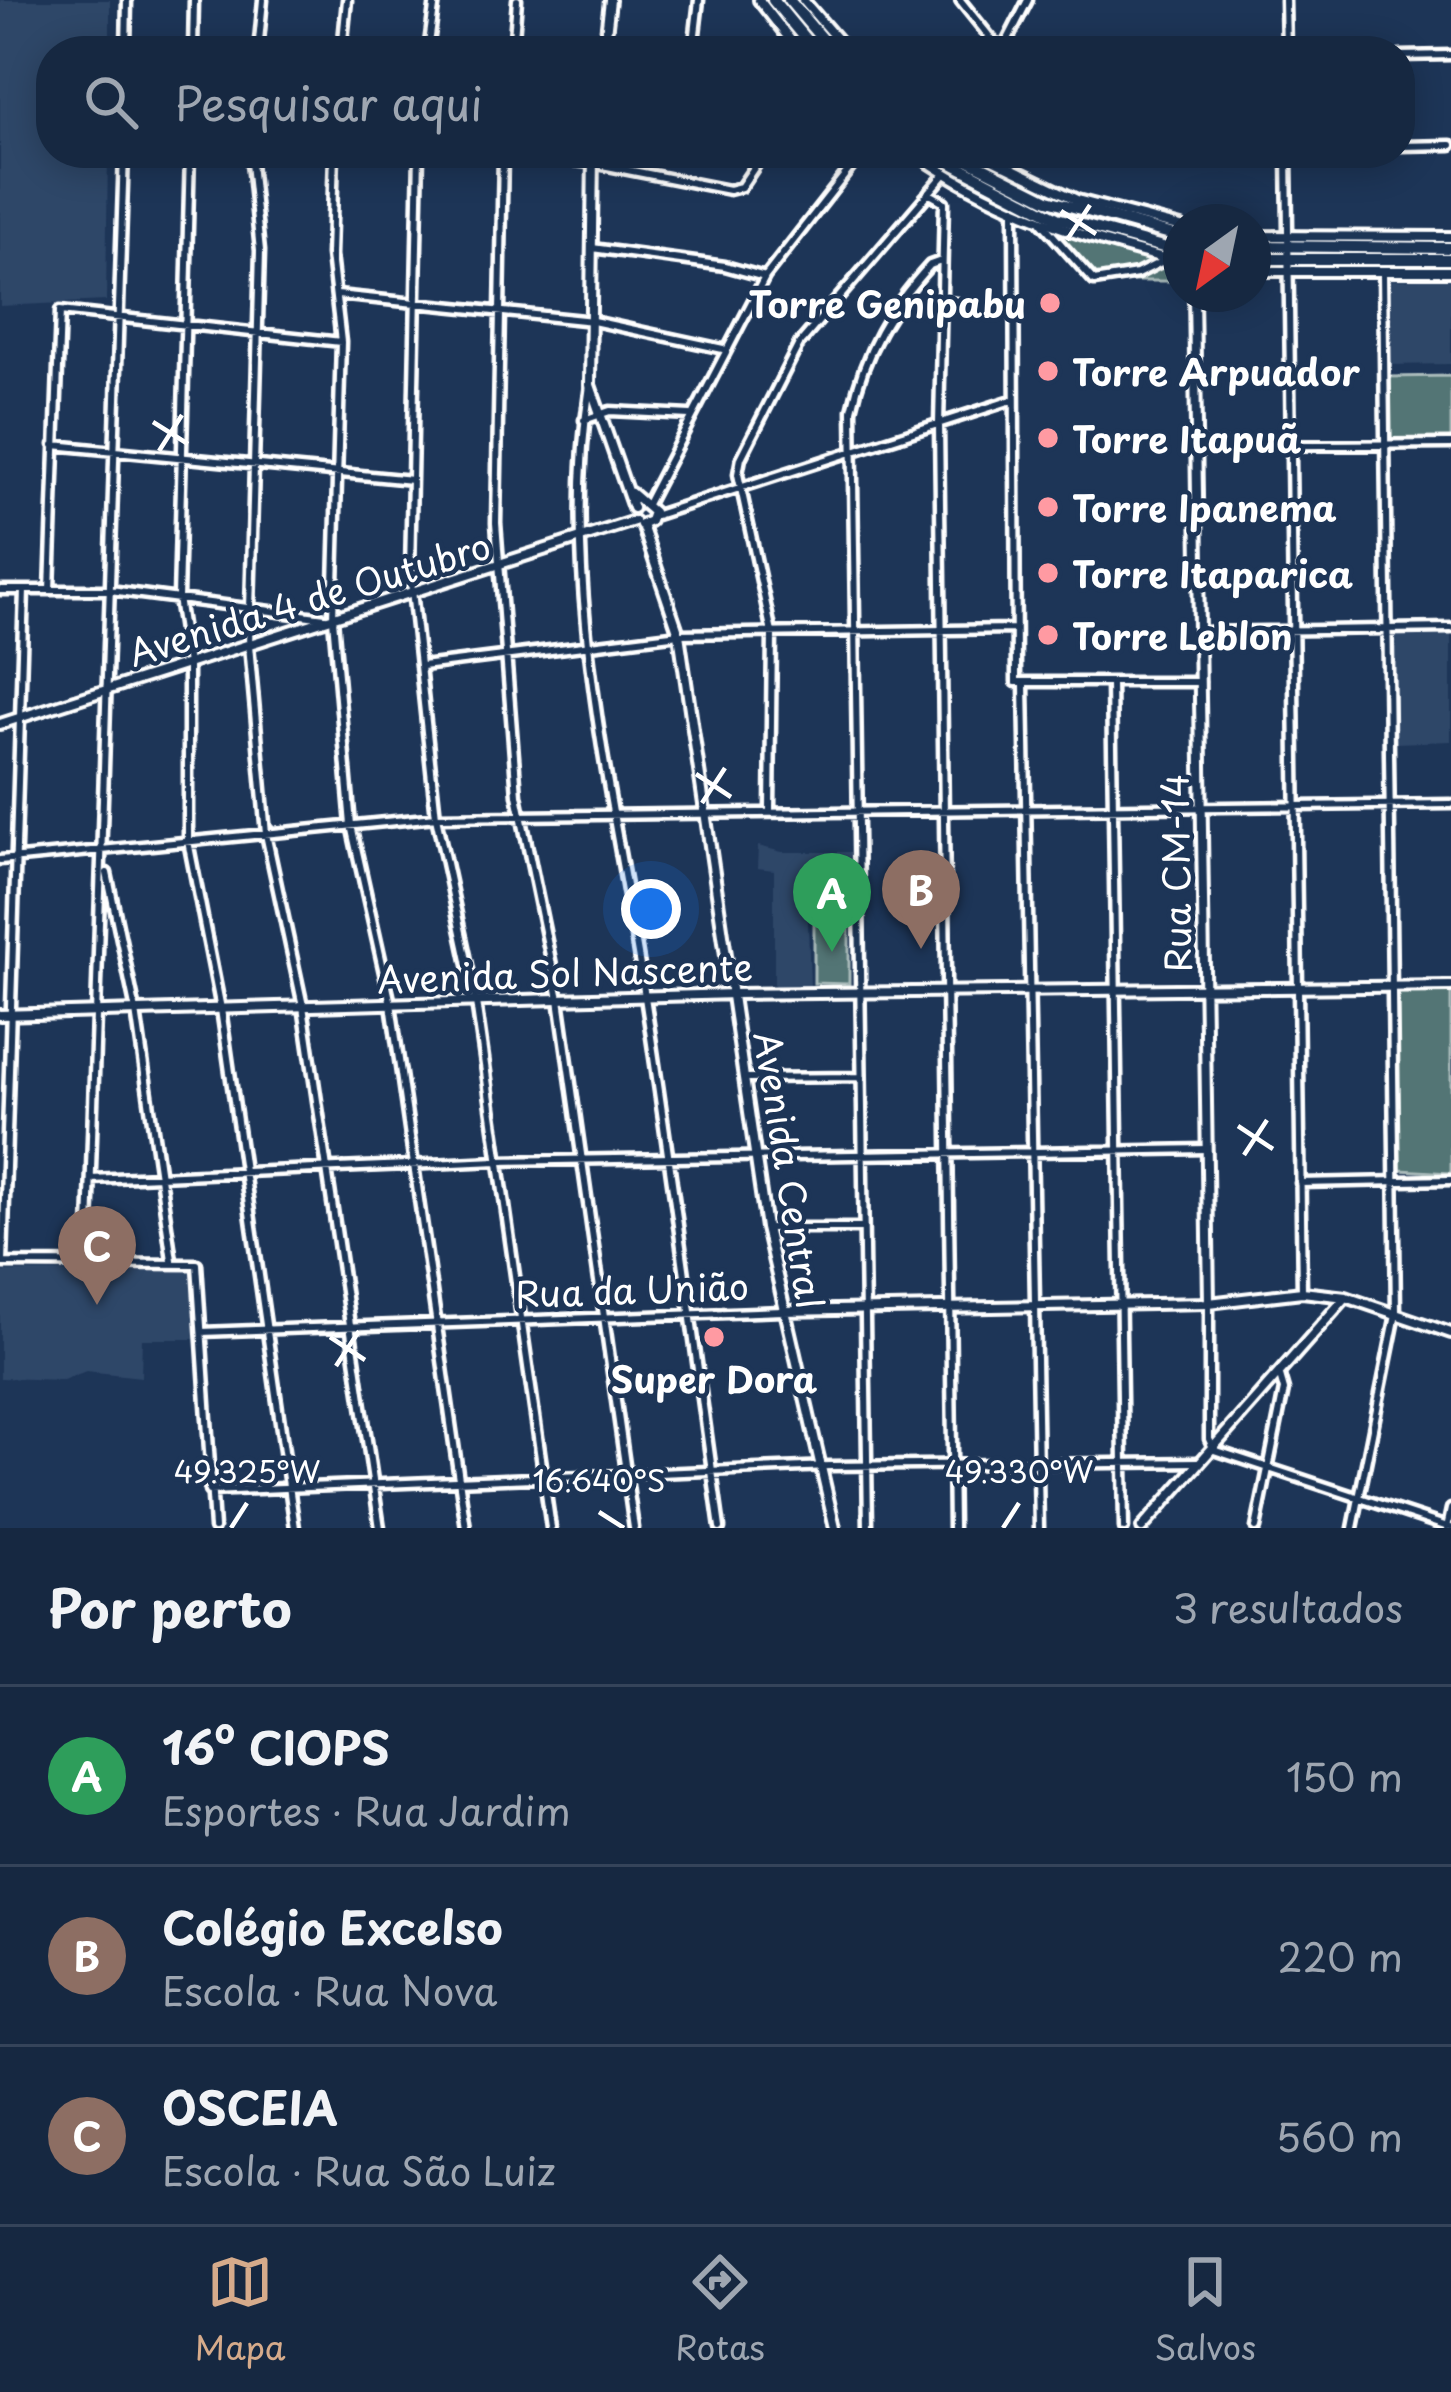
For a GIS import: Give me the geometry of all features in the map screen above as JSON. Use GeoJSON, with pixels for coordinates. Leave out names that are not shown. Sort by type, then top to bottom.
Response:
{"type":"FeatureCollection","features":[{"type":"Feature","properties":{"kind":"highway"},"geometry":{"type":"LineString","coordinates":[[773,0],[803,36]]}},
{"type":"Feature","properties":{"kind":"highway"},"geometry":{"type":"LineString","coordinates":[[789,0],[819,36]]}},
{"type":"Feature","properties":{"kind":"highway"},"geometry":{"type":"LineString","coordinates":[[962,168],[1057,218],[1163,247]]}},
{"type":"Feature","properties":{"kind":"highway"},"geometry":{"type":"LineString","coordinates":[[982,168],[1021,189],[1129,226],[1163,231]]}},
{"type":"Feature","properties":{"kind":"highway"},"geometry":{"type":"LineString","coordinates":[[1107,209],[1129,226]]}},
{"type":"Feature","properties":{"kind":"highway"},"geometry":{"type":"LineString","coordinates":[[1271,257],[1451,248]]}},
{"type":"Feature","properties":{"kind":"highway"},"geometry":{"type":"LineString","coordinates":[[1271,251],[1451,260]]}},
{"type":"Feature","properties":{"kind":"street"},"geometry":{"type":"LineString","coordinates":[[126,36],[127,0]]}},
{"type":"Feature","properties":{"kind":"street"},"geometry":{"type":"LineString","coordinates":[[193,36],[194,0]]}},
{"type":"Feature","properties":{"kind":"street"},"geometry":{"type":"LineString","coordinates":[[259,36],[263,0]]}},
{"type":"Feature","properties":{"kind":"street"},"geometry":{"type":"LineString","coordinates":[[343,36],[347,0]]}},
{"type":"Feature","properties":{"kind":"street"},"geometry":{"type":"LineString","coordinates":[[430,36],[435,0]]}},
{"type":"Feature","properties":{"kind":"street"},"geometry":{"type":"LineString","coordinates":[[514,36],[517,0]]}},
{"type":"Feature","properties":{"kind":"street"},"geometry":{"type":"LineString","coordinates":[[606,36],[610,0]]}},
{"type":"Feature","properties":{"kind":"street"},"geometry":{"type":"LineString","coordinates":[[695,36],[699,0]]}},
{"type":"Feature","properties":{"kind":"street"},"geometry":{"type":"LineString","coordinates":[[759,0],[787,36]]}},
{"type":"Feature","properties":{"kind":"street"},"geometry":{"type":"LineString","coordinates":[[803,0],[834,36]]}},
{"type":"Feature","properties":{"kind":"street"},"geometry":{"type":"LineString","coordinates":[[959,0],[989,36]]}},
{"type":"Feature","properties":{"kind":"street"},"geometry":{"type":"LineString","coordinates":[[1009,36],[1028,0]]}},
{"type":"Feature","properties":{"kind":"street"},"geometry":{"type":"LineString","coordinates":[[1286,0],[1286,36]]}},
{"type":"Feature","properties":{"kind":"street"},"geometry":{"type":"LineString","coordinates":[[1415,56],[1451,55]]}},
{"type":"Feature","properties":{"kind":"street"},"geometry":{"type":"LineString","coordinates":[[1415,146],[1451,145]]}},
{"type":"Feature","properties":{"kind":"street"},"geometry":{"type":"LineString","coordinates":[[124,168],[103,850],[136,1011],[172,1260]]}},
{"type":"Feature","properties":{"kind":"street"},"geometry":{"type":"LineString","coordinates":[[190,168],[178,598],[188,664],[188,842],[221,1009],[295,1528]]}},
{"type":"Feature","properties":{"kind":"street"},"geometry":{"type":"LineString","coordinates":[[252,168],[260,251],[249,645],[266,834],[303,1006],[354,1325],[380,1528]]}},
{"type":"Feature","properties":{"kind":"street"},"geometry":{"type":"LineString","coordinates":[[334,168],[331,255],[341,342],[333,619],[351,825],[391,1004],[466,1528]]}},
{"type":"Feature","properties":{"kind":"street"},"geometry":{"type":"LineString","coordinates":[[419,168],[414,593],[436,817],[476,1002],[551,1528]]}},
{"type":"Feature","properties":{"kind":"street"},"geometry":{"type":"LineString","coordinates":[[502,168],[498,567],[523,815],[559,999],[634,1528]]}},
{"type":"Feature","properties":{"kind":"street"},"geometry":{"type":"LineString","coordinates":[[592,168],[593,321],[579,542],[607,791],[645,997],[720,1528]]}},
{"type":"Feature","properties":{"kind":"street"},"geometry":{"type":"LineString","coordinates":[[635,168],[729,190],[740,187],[753,168]]}},
{"type":"Feature","properties":{"kind":"street"},"geometry":{"type":"LineString","coordinates":[[640,505],[765,277],[850,168]]}},
{"type":"Feature","properties":{"kind":"street"},"geometry":{"type":"LineString","coordinates":[[936,168],[1042,223],[1163,258]]}},
{"type":"Feature","properties":{"kind":"street"},"geometry":{"type":"LineString","coordinates":[[1009,168],[1107,209],[1163,226]]}},
{"type":"Feature","properties":{"kind":"street"},"geometry":{"type":"LineString","coordinates":[[1287,168],[1302,1292]]}},
{"type":"Feature","properties":{"kind":"street"},"geometry":{"type":"LineString","coordinates":[[770,810],[772,633],[741,490],[741,458],[799,344],[945,174]]}},
{"type":"Feature","properties":{"kind":"street"},"geometry":{"type":"LineString","coordinates":[[928,193],[944,202],[939,425],[953,1528]]}},
{"type":"Feature","properties":{"kind":"street"},"geometry":{"type":"LineString","coordinates":[[1014,211],[1013,629],[1026,808],[1039,1528]]}},
{"type":"Feature","properties":{"kind":"street"},"geometry":{"type":"LineString","coordinates":[[1042,223],[1094,280],[1137,274],[1163,261]]}},
{"type":"Feature","properties":{"kind":"street"},"geometry":{"type":"LineString","coordinates":[[1271,263],[1288,255],[1451,237]]}},
{"type":"Feature","properties":{"kind":"street"},"geometry":{"type":"LineString","coordinates":[[1271,246],[1288,255],[1383,272],[1451,271]]}},
{"type":"Feature","properties":{"kind":"street"},"geometry":{"type":"LineString","coordinates":[[592,248],[725,266],[765,277]]}},
{"type":"Feature","properties":{"kind":"street"},"geometry":{"type":"LineString","coordinates":[[868,1528],[853,410],[861,369],[878,331],[901,298],[941,261]]}},
{"type":"Feature","properties":{"kind":"street"},"geometry":{"type":"LineString","coordinates":[[1353,1528],[1396,1314],[1383,272]]}},
{"type":"Feature","properties":{"kind":"street"},"geometry":{"type":"LineString","coordinates":[[338,295],[593,321],[723,349]]}},
{"type":"Feature","properties":{"kind":"street"},"geometry":{"type":"LineString","coordinates":[[941,302],[1012,311]]}},
{"type":"Feature","properties":{"kind":"street"},"geometry":{"type":"LineString","coordinates":[[50,590],[56,317],[69,310],[341,342]]}},
{"type":"Feature","properties":{"kind":"street","name":"Rua CM-14"},"geometry":{"type":"LineString","coordinates":[[1194,312],[1209,1439],[1214,1450]]}},
{"type":"Feature","properties":{"kind":"street"},"geometry":{"type":"LineString","coordinates":[[590,386],[645,521],[1012,400]]}},
{"type":"Feature","properties":{"kind":"street"},"geometry":{"type":"LineString","coordinates":[[584,420],[598,413],[689,415]]}},
{"type":"Feature","properties":{"kind":"street"},"geometry":{"type":"LineString","coordinates":[[1196,446],[1451,444]]}},
{"type":"Feature","properties":{"kind":"street"},"geometry":{"type":"LineString","coordinates":[[54,445],[412,480]]}},
{"type":"Feature","properties":{"kind":"street","name":"Avenida Central"},"geometry":{"type":"LineString","coordinates":[[640,505],[679,634],[766,1228],[835,1528]]}},
{"type":"Feature","properties":{"kind":"street","name":"Avenida 4 de Outubro"},"geometry":{"type":"LineString","coordinates":[[0,724],[645,521]]}},
{"type":"Feature","properties":{"kind":"street"},"geometry":{"type":"LineString","coordinates":[[0,590],[110,590],[333,619]]}},
{"type":"Feature","properties":{"kind":"street"},"geometry":{"type":"LineString","coordinates":[[24,590],[16,858],[5,1015],[2,1264],[172,1260],[197,1264],[214,1528]]}},
{"type":"Feature","properties":{"kind":"street"},"geometry":{"type":"LineString","coordinates":[[1199,632],[1451,628]]}},
{"type":"Feature","properties":{"kind":"street"},"geometry":{"type":"LineString","coordinates":[[422,666],[679,634],[1013,629]]}},
{"type":"Feature","properties":{"kind":"street"},"geometry":{"type":"LineString","coordinates":[[1020,683],[1200,682]]}},
{"type":"Feature","properties":{"kind":"street"},"geometry":{"type":"LineString","coordinates":[[1111,683],[1124,1528]]}},
{"type":"Feature","properties":{"kind":"street"},"geometry":{"type":"LineString","coordinates":[[0,860],[436,817],[1451,804]]}},
{"type":"Feature","properties":{"kind":"street"},"geometry":{"type":"LineString","coordinates":[[88,1261],[105,864]]}},
{"type":"Feature","properties":{"kind":"street"},"geometry":{"type":"LineString","coordinates":[[103,906],[114,903]]}},
{"type":"Feature","properties":{"kind":"street","name":"Avenida Sol Nascente"},"geometry":{"type":"LineString","coordinates":[[5,1015],[735,994],[1451,986]]}},
{"type":"Feature","properties":{"kind":"street"},"geometry":{"type":"LineString","coordinates":[[747,1078],[860,1076]]}},
{"type":"Feature","properties":{"kind":"street"},"geometry":{"type":"LineString","coordinates":[[91,1179],[498,1161],[1206,1149]]}},
{"type":"Feature","properties":{"kind":"street"},"geometry":{"type":"LineString","coordinates":[[1300,1184],[1451,1180]]}},
{"type":"Feature","properties":{"kind":"street"},"geometry":{"type":"LineString","coordinates":[[766,1228],[862,1228]]}},
{"type":"Feature","properties":{"kind":"street","name":"Rua da União"},"geometry":{"type":"LineString","coordinates":[[202,1332],[783,1311],[1209,1303],[1302,1292],[1346,1297],[1451,1334]]}},
{"type":"Feature","properties":{"kind":"street"},"geometry":{"type":"LineString","coordinates":[[1142,1528],[1346,1297]]}},
{"type":"Feature","properties":{"kind":"street"},"geometry":{"type":"LineString","coordinates":[[1256,1528],[1283,1390],[1280,1376]]}},
{"type":"Feature","properties":{"kind":"street"},"geometry":{"type":"LineString","coordinates":[[1214,1450],[1449,1528],[1451,1509]]}},
{"type":"Feature","properties":{"kind":"street"},"geometry":{"type":"LineString","coordinates":[[209,1491],[820,1466],[1204,1462]]}},
{"type":"Feature","properties":{"kind":"shaded area"},"geometry":{"type":"Polygon","coordinates":[[[0,0],[110,0],[110,36],[36,36],[36,168],[108,168],[106,301],[0,306],[0,0]]]}},
{"type":"Feature","properties":{"kind":"shaded area"},"geometry":{"type":"Polygon","coordinates":[[[1451,278],[1451,364],[1389,365],[1388,280],[1451,278]]]}},
{"type":"Feature","properties":{"kind":"shaded area"},"geometry":{"type":"Polygon","coordinates":[[[1451,632],[1451,741],[1395,743],[1393,633],[1451,632]]]}},
{"type":"Feature","properties":{"kind":"shaded area"},"geometry":{"type":"Polygon","coordinates":[[[758,846],[782,852],[850,852],[852,887],[807,889],[810,988],[774,987],[774,870],[757,868],[758,846]]]}},
{"type":"Feature","properties":{"kind":"shaded area"},"geometry":{"type":"Polygon","coordinates":[[[191,1271],[197,1339],[142,1339],[141,1377],[86,1371],[63,1380],[0,1378],[0,1272],[191,1271]]]}},
{"type":"Feature","properties":{"kind":"green space"},"geometry":{"type":"Polygon","coordinates":[[[1042,223],[1163,257],[1163,281],[1094,281],[1042,223]]]}},
{"type":"Feature","properties":{"kind":"green space"},"geometry":{"type":"Polygon","coordinates":[[[1451,376],[1451,439],[1391,440],[1388,377],[1451,376]]]}},
{"type":"Feature","properties":{"kind":"green space"},"geometry":{"type":"Polygon","coordinates":[[[814,919],[849,921],[849,984],[814,983],[814,919]]]}},
{"type":"Feature","properties":{"kind":"green space"},"geometry":{"type":"Polygon","coordinates":[[[1402,990],[1451,990],[1451,1173],[1400,1170],[1396,997],[1402,990]]]}},
{"type":"Feature","properties":{"kind":"place","name":"Torre Genipabu"},"geometry":{"type":"Point","coordinates":[1050,303]}},
{"type":"Feature","properties":{"kind":"place","name":"Torre Arpuador"},"geometry":{"type":"Point","coordinates":[1048,371]}},
{"type":"Feature","properties":{"kind":"place","name":"Torre Itapuã"},"geometry":{"type":"Point","coordinates":[1048,438]}},
{"type":"Feature","properties":{"kind":"place","name":"Torre Ipanema"},"geometry":{"type":"Point","coordinates":[1048,507]}},
{"type":"Feature","properties":{"kind":"place","name":"Torre Itaparica"},"geometry":{"type":"Point","coordinates":[1048,573]}},
{"type":"Feature","properties":{"kind":"place","name":"Torre Leblon"},"geometry":{"type":"Point","coordinates":[1048,635]}},
{"type":"Feature","properties":{"kind":"place","name":"Colégio Excelso"},"geometry":{"type":"Point","coordinates":[921,949]}},
{"type":"Feature","properties":{"kind":"place","name":"16º CIOPS"},"geometry":{"type":"Point","coordinates":[832,952]}},
{"type":"Feature","properties":{"kind":"place","name":"OSCEIA"},"geometry":{"type":"Point","coordinates":[97,1305]}},
{"type":"Feature","properties":{"kind":"place","name":"Super Dora"},"geometry":{"type":"Point","coordinates":[714,1337]}}]}
